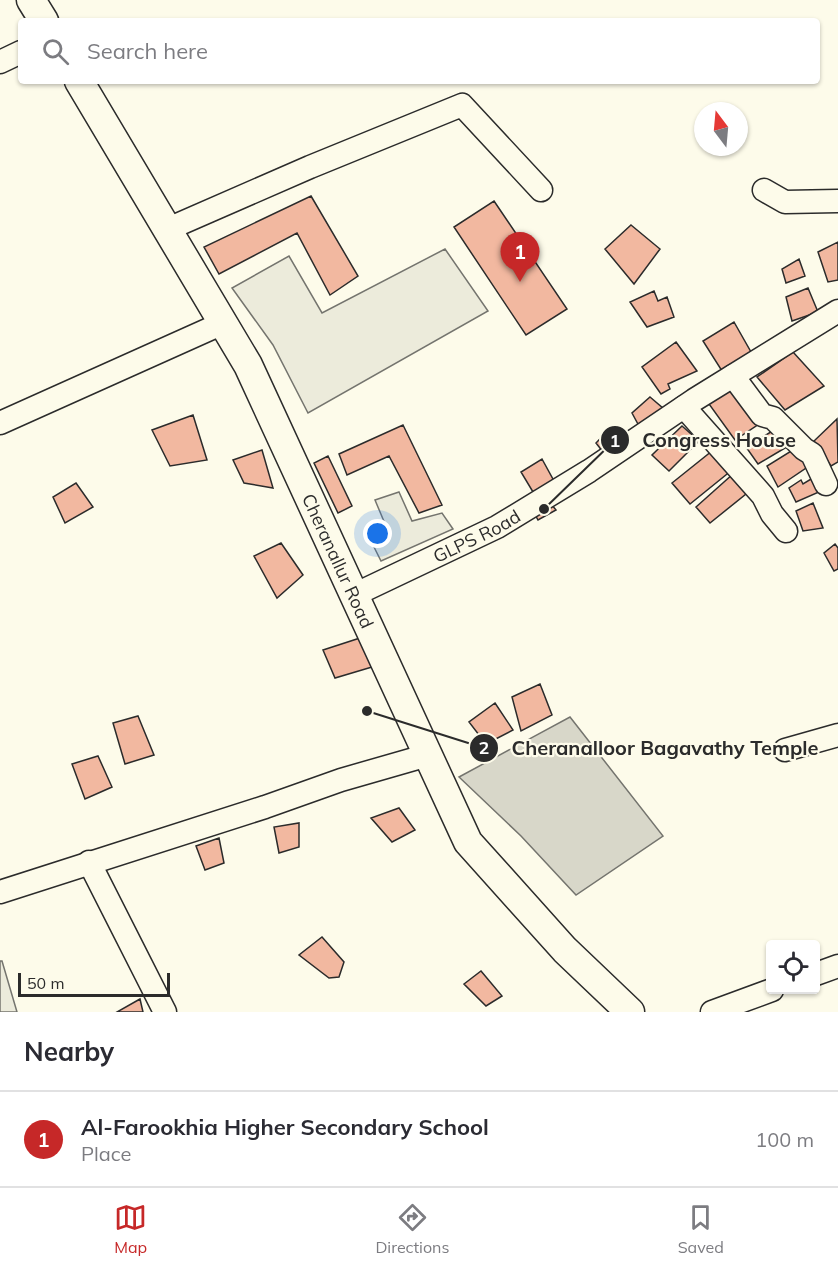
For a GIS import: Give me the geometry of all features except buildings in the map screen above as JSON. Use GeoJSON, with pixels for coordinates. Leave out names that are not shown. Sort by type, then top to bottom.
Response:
{"type":"FeatureCollection","features":[{"type":"Feature","properties":{"kind":"main road"},"geometry":{"type":"LineString","coordinates":[[31,0],[42,18]]}},
{"type":"Feature","properties":{"kind":"main road","name":"Cheranallur Road"},"geometry":{"type":"LineString","coordinates":[[82,84],[248,365],[468,842],[565,950],[630,1012]]}},
{"type":"Feature","properties":{"kind":"street"},"geometry":{"type":"LineString","coordinates":[[0,62],[18,53]]}},
{"type":"Feature","properties":{"kind":"street"},"geometry":{"type":"LineString","coordinates":[[168,229],[310,167],[462,105],[541,190]]}},
{"type":"Feature","properties":{"kind":"street"},"geometry":{"type":"LineString","coordinates":[[764,190],[785,202],[838,201]]}},
{"type":"Feature","properties":{"kind":"street","name":"GLPS Road"},"geometry":{"type":"LineString","coordinates":[[354,595],[497,526],[589,471],[684,407],[838,311]]}},
{"type":"Feature","properties":{"kind":"street"},"geometry":{"type":"LineString","coordinates":[[0,423],[223,322]]}},
{"type":"Feature","properties":{"kind":"street"},"geometry":{"type":"LineString","coordinates":[[733,376],[762,415],[773,418],[812,454],[826,484]]}},
{"type":"Feature","properties":{"kind":"street"},"geometry":{"type":"LineString","coordinates":[[684,407],[763,496],[772,514],[786,531]]}},
{"type":"Feature","properties":{"kind":"street"},"geometry":{"type":"LineString","coordinates":[[785,750],[838,735]]}},
{"type":"Feature","properties":{"kind":"street"},"geometry":{"type":"LineString","coordinates":[[0,892],[265,807],[341,780],[428,755]]}},
{"type":"Feature","properties":{"kind":"street"},"geometry":{"type":"LineString","coordinates":[[89,862],[165,1012]]}},
{"type":"Feature","properties":{"kind":"street"},"geometry":{"type":"LineString","coordinates":[[820,973],[838,966]]}},
{"type":"Feature","properties":{"kind":"street"},"geometry":{"type":"LineString","coordinates":[[712,1012],[766,992]]}},
{"type":"Feature","properties":{"kind":"shaded area"},"geometry":{"type":"Polygon","coordinates":[[[445,249],[488,311],[308,413],[273,345],[232,288],[289,256],[322,313],[445,249]]]}},
{"type":"Feature","properties":{"kind":"shaded area"},"geometry":{"type":"Polygon","coordinates":[[[399,492],[412,521],[442,513],[453,529],[381,561],[372,543],[388,531],[375,500],[399,492]]]}},
{"type":"Feature","properties":{"kind":"shaded area"},"geometry":{"type":"Polygon","coordinates":[[[570,717],[663,836],[576,895],[521,836],[459,777],[570,717]]]}},
{"type":"Feature","properties":{"kind":"shaded area"},"geometry":{"type":"Polygon","coordinates":[[[0,961],[2,961],[17,1012],[0,1012],[0,961]]]}},
{"type":"Feature","properties":{"kind":"place","name":"Al-Farookhia Higher Secondary School"},"geometry":{"type":"Point","coordinates":[520,282]}},
{"type":"Feature","properties":{"kind":"place","name":"Congress House"},"geometry":{"type":"Point","coordinates":[544,509]}},
{"type":"Feature","properties":{"kind":"place","name":"Cheranalloor Bagavathy Temple"},"geometry":{"type":"Point","coordinates":[367,711]}}]}
